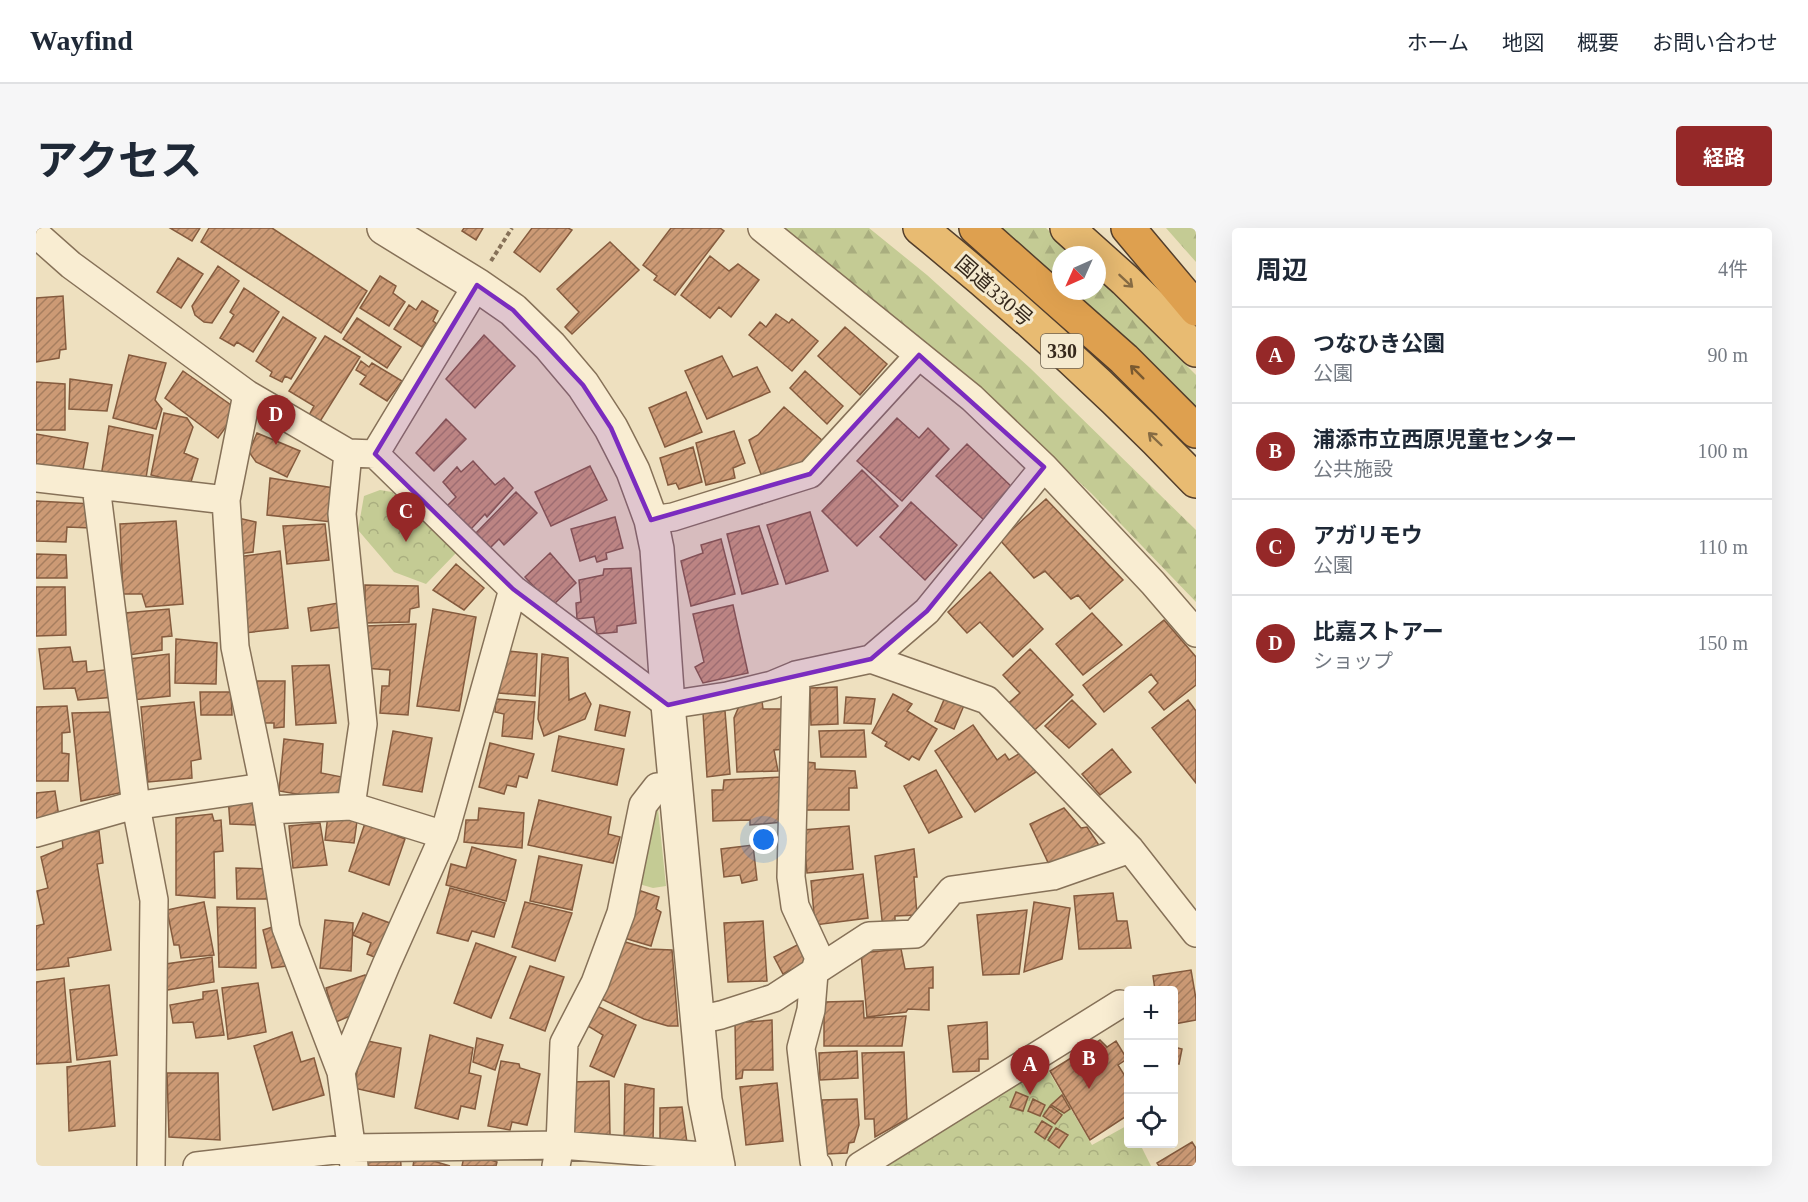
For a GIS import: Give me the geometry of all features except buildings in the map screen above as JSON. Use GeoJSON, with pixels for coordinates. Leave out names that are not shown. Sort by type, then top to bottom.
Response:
{"type":"FeatureCollection","features":[{"type":"Feature","properties":{"kind":"highway","name":"国道330号"},"geometry":{"type":"LineString","coordinates":[[920,228],[965,264],[1046,336],[1196,481]]}},
{"type":"Feature","properties":{"kind":"highway"},"geometry":{"type":"LineString","coordinates":[[976,228],[1125,359],[1195,429]]}},
{"type":"Feature","properties":{"kind":"highway"},"geometry":{"type":"LineString","coordinates":[[1067,228],[1125,280],[1196,350]]}},
{"type":"Feature","properties":{"kind":"highway"},"geometry":{"type":"LineString","coordinates":[[1128,228],[1196,309]]}},
{"type":"Feature","properties":{"kind":"street"},"geometry":{"type":"LineString","coordinates":[[197,1166],[353,1157],[558,1155],[717,1162],[705,1100],[675,786],[657,549],[651,520],[633,471],[611,428],[583,385],[550,346],[513,310],[384,228]]}},
{"type":"Feature","properties":{"kind":"street"},"geometry":{"type":"LineString","coordinates":[[762,228],[972,398],[1044,467],[1153,583],[1196,633]]}},
{"type":"Feature","properties":{"kind":"street"},"geometry":{"type":"LineString","coordinates":[[36,234],[71,266],[246,394],[348,453],[375,454],[513,589],[668,705],[727,696],[772,685],[795,675],[871,659],[927,611],[1044,467]]}},
{"type":"Feature","properties":{"kind":"street"},"geometry":{"type":"LineString","coordinates":[[375,454],[477,285]]}},
{"type":"Feature","properties":{"kind":"street"},"geometry":{"type":"LineString","coordinates":[[651,520],[673,517],[810,474],[919,355]]}},
{"type":"Feature","properties":{"kind":"street"},"geometry":{"type":"LineString","coordinates":[[246,394],[226,500],[235,647],[266,799],[286,928],[341,1072],[353,1157]]}},
{"type":"Feature","properties":{"kind":"street"},"geometry":{"type":"LineString","coordinates":[[348,453],[342,514],[363,724],[351,806]]}},
{"type":"Feature","properties":{"kind":"street"},"geometry":{"type":"LineString","coordinates":[[36,478],[226,500]]}},
{"type":"Feature","properties":{"kind":"street"},"geometry":{"type":"LineString","coordinates":[[96,486],[136,806],[154,900],[151,1166]]}},
{"type":"Feature","properties":{"kind":"street"},"geometry":{"type":"LineString","coordinates":[[341,1072],[444,835],[513,589]]}},
{"type":"Feature","properties":{"kind":"street"},"geometry":{"type":"LineString","coordinates":[[871,659],[987,700],[1130,849],[1196,933]]}},
{"type":"Feature","properties":{"kind":"street"},"geometry":{"type":"LineString","coordinates":[[795,675],[790,876],[795,906],[819,958],[814,973],[811,1010],[801,1048],[813,1161],[818,1166]]}},
{"type":"Feature","properties":{"kind":"street"},"geometry":{"type":"LineString","coordinates":[[558,1155],[564,1043],[595,983],[621,913],[644,804],[657,787],[675,786]]}},
{"type":"Feature","properties":{"kind":"street"},"geometry":{"type":"LineString","coordinates":[[36,833],[136,806],[266,799],[351,806],[444,835]]}},
{"type":"Feature","properties":{"kind":"street"},"geometry":{"type":"LineString","coordinates":[[698,1020],[721,1016],[774,998],[869,936],[915,934],[952,890],[1053,876],[1130,849]]}},
{"type":"Feature","properties":{"kind":"street"},"geometry":{"type":"LineString","coordinates":[[860,1166],[1120,1004]]}},
{"type":"Feature","properties":{"kind":"path"},"geometry":{"type":"LineString","coordinates":[[477,285],[512,228]]}},
{"type":"Feature","properties":{"kind":"highlighted area"},"geometry":{"type":"Polygon","coordinates":[[[477,285],[513,310],[583,385],[611,428],[651,520],[810,474],[919,355],[1044,467],[927,611],[871,659],[668,705],[513,589],[375,454],[477,285]]]}},
{"type":"Feature","properties":{"kind":"green space"},"geometry":{"type":"Polygon","coordinates":[[[779,228],[869,228],[927,275],[1030,368],[1196,530],[1196,602],[1091,493],[970,381],[779,228]]]}},
{"type":"Feature","properties":{"kind":"green space"},"geometry":{"type":"Polygon","coordinates":[[[998,228],[1046,228],[1065,246],[1052,246],[1052,273],[998,228]]]}},
{"type":"Feature","properties":{"kind":"green space"},"geometry":{"type":"Polygon","coordinates":[[[1166,228],[1196,228],[1196,262],[1166,228]]]}},
{"type":"Feature","properties":{"kind":"green space"},"geometry":{"type":"Polygon","coordinates":[[[1106,285],[1196,375],[1196,408],[1082,300],[1106,300],[1106,285]]]}},
{"type":"Feature","properties":{"kind":"green space"},"geometry":{"type":"Polygon","coordinates":[[[380,490],[392,492],[456,553],[426,584],[394,572],[358,530],[364,496],[380,490]]]}},
{"type":"Feature","properties":{"kind":"green space"},"geometry":{"type":"Polygon","coordinates":[[[658,809],[666,886],[653,888],[639,884],[654,810],[658,809]]]}},
{"type":"Feature","properties":{"kind":"green space"},"geometry":{"type":"Polygon","coordinates":[[[1045,1065],[1092,1145],[1124,1127],[1124,1148],[1142,1148],[1151,1166],[882,1166],[1045,1065]]]}},
{"type":"Feature","properties":{"kind":"place","name":"比嘉ストアー"},"geometry":{"type":"Point","coordinates":[276,445]}},
{"type":"Feature","properties":{"kind":"place","name":"アガリモウ"},"geometry":{"type":"Point","coordinates":[406,542]}},
{"type":"Feature","properties":{"kind":"place","name":"浦添市立西原児童センター"},"geometry":{"type":"Point","coordinates":[1089,1089]}},
{"type":"Feature","properties":{"kind":"place","name":"つなひき公園"},"geometry":{"type":"Point","coordinates":[1030,1095]}}]}
